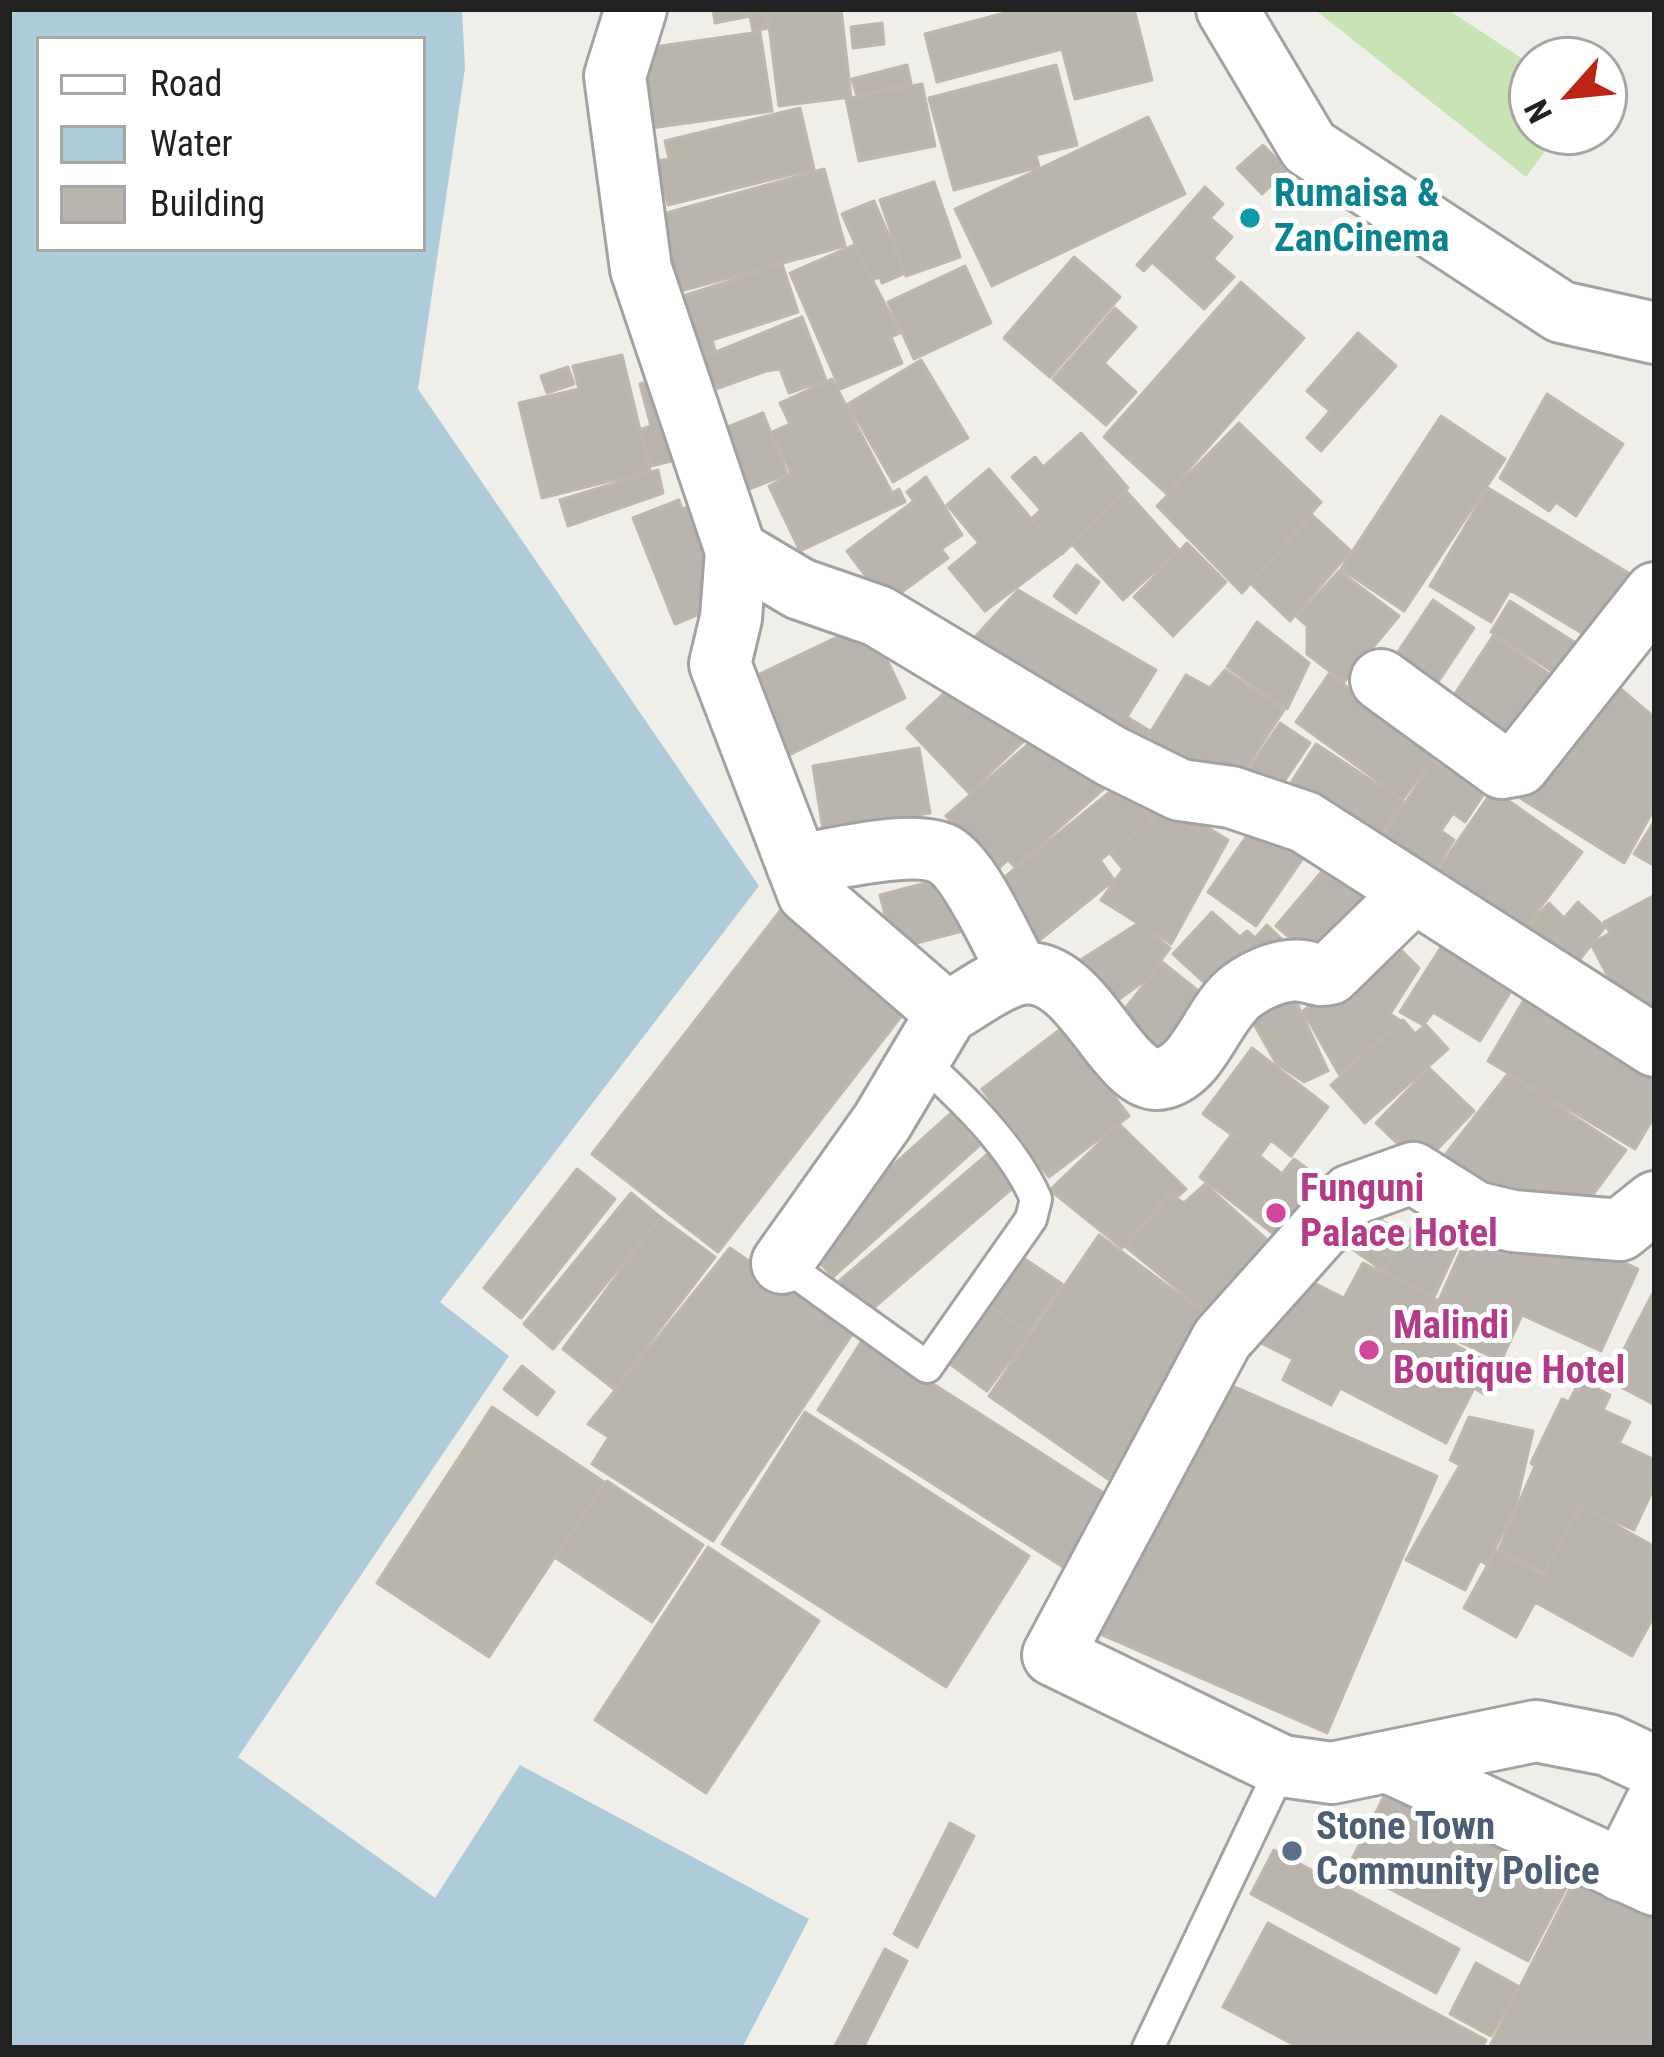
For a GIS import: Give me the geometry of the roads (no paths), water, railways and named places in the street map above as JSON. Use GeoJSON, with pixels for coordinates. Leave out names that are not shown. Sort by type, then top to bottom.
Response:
{"type":"FeatureCollection","features":[{"type":"Feature","properties":{"kind":"street"},"geometry":{"type":"LineString","coordinates":[[637,9],[615,76],[641,269],[736,551],[731,618],[720,664],[808,892],[932,1035]]}},
{"type":"Feature","properties":{"kind":"street"},"geometry":{"type":"LineString","coordinates":[[1227,9],[1309,147],[1561,312],[1655,333]]}},
{"type":"Feature","properties":{"kind":"street"},"geometry":{"type":"LineString","coordinates":[[736,551],[800,589],[878,616],[1112,756],[1180,790],[1231,797],[1305,822],[1655,1046]]}},
{"type":"Feature","properties":{"kind":"street"},"geometry":{"type":"LineString","coordinates":[[1381,680],[1502,768],[1519,765],[1655,593]]}},
{"type":"Feature","properties":{"kind":"street"},"geometry":{"type":"LineString","coordinates":[[797,865],[919,848],[943,854],[958,867],[1020,974],[1060,984],[1134,1068],[1150,1078],[1165,1078],[1192,1060],[1217,1012],[1246,988],[1284,970],[1330,974],[1414,892]]}},
{"type":"Feature","properties":{"kind":"street"},"geometry":{"type":"LineString","coordinates":[[782,1263],[882,1122],[932,1035],[1020,974]]}},
{"type":"Feature","properties":{"kind":"street"},"geometry":{"type":"LineString","coordinates":[[1655,1202],[1620,1229],[1513,1221],[1475,1212],[1413,1173],[1351,1195],[1222,1339],[1052,1654],[1282,1766],[1332,1773],[1464,1742],[1536,1731],[1608,1745],[1655,1767]]}},
{"type":"Feature","properties":{"kind":"street"},"geometry":{"type":"LineString","coordinates":[[1390,1763],[1639,1878],[1655,1805]]}},
{"type":"Feature","properties":{"kind":"lane"},"geometry":{"type":"LineString","coordinates":[[782,1263],[927,1367],[1030,1220],[1036,1199],[957,1093],[932,1035]]}},
{"type":"Feature","properties":{"kind":"lane"},"geometry":{"type":"LineString","coordinates":[[1148,2048],[1282,1766]]}},
{"type":"Feature","properties":{"kind":"water"},"geometry":{"type":"Polygon","coordinates":[[[9,9],[462,9],[465,68],[418,389],[759,886],[440,1302],[509,1356],[238,1757],[435,1898],[520,1765],[809,1919],[742,2048],[9,2048],[9,9]]]}},
{"type":"Feature","properties":{"kind":"place","name":"Rumaisa & ZanCinema"},"geometry":{"type":"Point","coordinates":[1250,218]}},
{"type":"Feature","properties":{"kind":"place","name":"Funguni Palace Hotel"},"geometry":{"type":"Point","coordinates":[1276,1213]}},
{"type":"Feature","properties":{"kind":"place","name":"Malindi Boutique Hotel"},"geometry":{"type":"Point","coordinates":[1369,1350]}},
{"type":"Feature","properties":{"kind":"place","name":"Stone Town Community Police"},"geometry":{"type":"Point","coordinates":[1292,1851]}}]}
